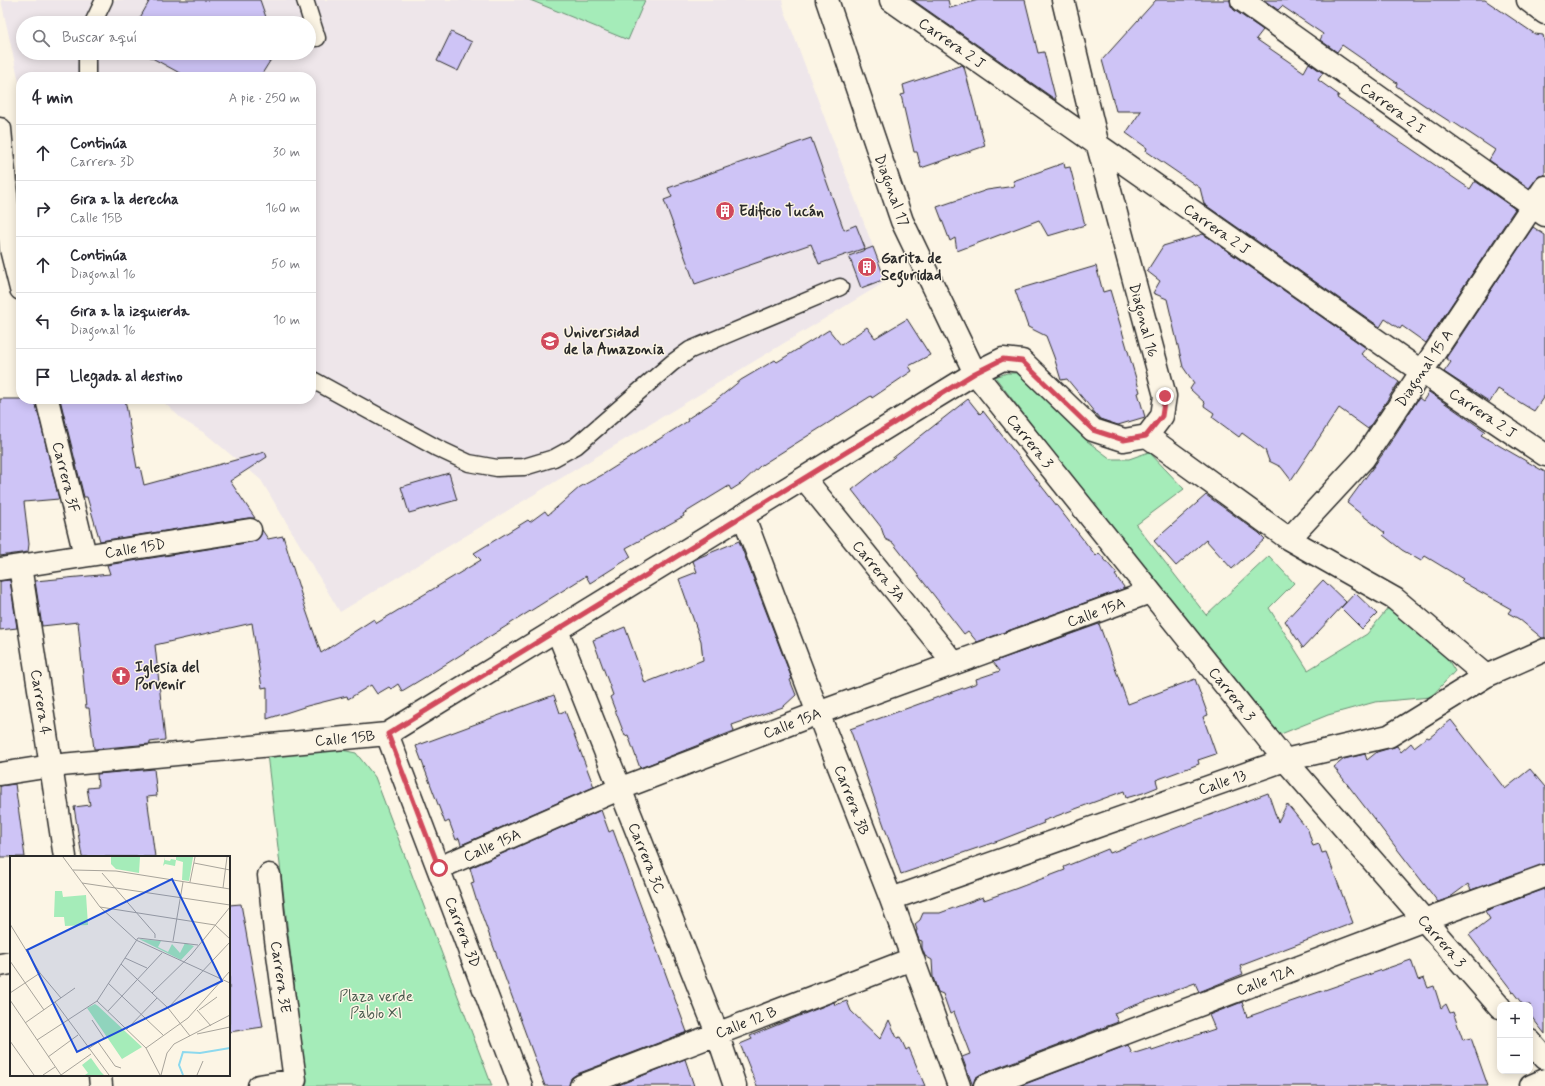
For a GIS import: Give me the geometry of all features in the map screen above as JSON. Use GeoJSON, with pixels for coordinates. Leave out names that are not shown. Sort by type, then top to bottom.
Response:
{"type":"FeatureCollection","features":[{"type":"Feature","properties":{"kind":"street","name":"Diagonal 17"},"geometry":{"type":"LineString","coordinates":[[827,0],[902,220],[975,373]]}},
{"type":"Feature","properties":{"kind":"street","name":"Carrera 2 J"},"geometry":{"type":"LineString","coordinates":[[891,0],[1422,372],[1545,455]]}},
{"type":"Feature","properties":{"kind":"street","name":"Diagonal 16"},"geometry":{"type":"LineString","coordinates":[[1063,0],[1098,146],[1165,396],[1162,416],[1146,436]]}},
{"type":"Feature","properties":{"kind":"street","name":"Carrera 2 I"},"geometry":{"type":"LineString","coordinates":[[1242,0],[1538,211]]}},
{"type":"Feature","properties":{"kind":"street"},"geometry":{"type":"LineString","coordinates":[[1528,0],[1545,13]]}},
{"type":"Feature","properties":{"kind":"street"},"geometry":{"type":"LineString","coordinates":[[0,129],[6,250],[16,277]]}},
{"type":"Feature","properties":{"kind":"street","name":"Diagonal 15 A"},"geometry":{"type":"LineString","coordinates":[[1289,539],[1364,458],[1422,372],[1538,211],[1545,187]]}},
{"type":"Feature","properties":{"kind":"street"},"geometry":{"type":"LineString","coordinates":[[975,373],[1003,359],[1022,361],[1093,430],[1124,440],[1146,436],[1289,539],[1395,599],[1486,676]]}},
{"type":"Feature","properties":{"kind":"street","name":"Calle 15B"},"geometry":{"type":"LineString","coordinates":[[0,774],[51,766],[388,734],[975,373]]}},
{"type":"Feature","properties":{"kind":"street","name":"Carrera 3"},"geometry":{"type":"LineString","coordinates":[[975,373],[1285,760],[1497,1003]]}},
{"type":"Feature","properties":{"kind":"street","name":"Carrera 3F"},"geometry":{"type":"LineString","coordinates":[[48,404],[85,556]]}},
{"type":"Feature","properties":{"kind":"street","name":"Carrera 3A"},"geometry":{"type":"LineString","coordinates":[[804,478],[954,663]]}},
{"type":"Feature","properties":{"kind":"street","name":"Carrera 3B"},"geometry":{"type":"LineString","coordinates":[[744,515],[818,713],[891,899],[959,1086]]}},
{"type":"Feature","properties":{"kind":"street","name":"Calle 15D"},"geometry":{"type":"LineString","coordinates":[[10,567],[250,530]]}},
{"type":"Feature","properties":{"kind":"street","name":"Carrera 4"},"geometry":{"type":"LineString","coordinates":[[10,567],[51,766],[65,856]]}},
{"type":"Feature","properties":{"kind":"street","name":"Calle 15A"},"geometry":{"type":"LineString","coordinates":[[439,868],[620,789],[818,713],[1150,592]]}},
{"type":"Feature","properties":{"kind":"street","name":"Carrera 3C"},"geometry":{"type":"LineString","coordinates":[[557,630],[717,1033],[735,1086]]}},
{"type":"Feature","properties":{"kind":"street","name":"Calle 13"},"geometry":{"type":"LineString","coordinates":[[891,899],[1285,760],[1389,736],[1486,676],[1545,650]]}},
{"type":"Feature","properties":{"kind":"street","name":"Carrera 3D"},"geometry":{"type":"LineString","coordinates":[[388,734],[521,1086]]}},
{"type":"Feature","properties":{"kind":"street","name":"Carrera 3E"},"geometry":{"type":"LineString","coordinates":[[259,1086],[295,1080],[268,875]]}},
{"type":"Feature","properties":{"kind":"street","name":"Calle 12A"},"geometry":{"type":"LineString","coordinates":[[985,1086],[1424,920],[1545,876]]}},
{"type":"Feature","properties":{"kind":"street","name":"Calle 12 B"},"geometry":{"type":"LineString","coordinates":[[581,1086],[912,958]]}},
{"type":"Feature","properties":{"kind":"street"},"geometry":{"type":"LineString","coordinates":[[0,965],[10,963]]}},
{"type":"Feature","properties":{"kind":"street"},"geometry":{"type":"LineString","coordinates":[[1533,1044],[1545,1058]]}},
{"type":"Feature","properties":{"kind":"street"},"geometry":{"type":"LineString","coordinates":[[100,1076],[101,1086]]}},
{"type":"Feature","properties":{"kind":"street"},"geometry":{"type":"LineString","coordinates":[[1531,1086],[1545,1080]]}},
{"type":"Feature","properties":{"kind":"lane"},"geometry":{"type":"LineString","coordinates":[[96,16],[104,0]]}},
{"type":"Feature","properties":{"kind":"lane"},"geometry":{"type":"LineString","coordinates":[[305,0],[310,16]]}},
{"type":"Feature","properties":{"kind":"lane"},"geometry":{"type":"LineString","coordinates":[[87,60],[87,72]]}},
{"type":"Feature","properties":{"kind":"lane"},"geometry":{"type":"LineString","coordinates":[[316,382],[436,448],[469,463],[497,468],[524,467],[554,458],[576,446],[672,363],[690,350],[840,287]]}},
{"type":"Feature","properties":{"kind":"shaded area","name":"Universidad de la Amazonia"},"geometry":{"type":"Polygon","coordinates":[[[1,0],[782,0],[785,12],[885,282],[340,612],[261,480],[206,434],[183,420],[165,404],[316,404],[316,72],[17,72],[1,0]]]}},
{"type":"Feature","properties":{"kind":"green space"},"geometry":{"type":"Polygon","coordinates":[[[530,0],[645,0],[628,40],[530,0]]]}},
{"type":"Feature","properties":{"kind":"green space"},"geometry":{"type":"Polygon","coordinates":[[[1007,373],[1017,373],[1036,388],[1087,441],[1111,459],[1129,459],[1149,452],[1184,489],[1136,525],[1206,615],[1269,556],[1294,583],[1269,608],[1308,670],[1367,634],[1389,607],[1432,634],[1455,671],[1431,697],[1375,702],[1328,715],[1281,734],[1215,668],[1147,573],[995,377],[1007,373]]]}},
{"type":"Feature","properties":{"kind":"green space","name":"Plaza verde Pablo XI"},"geometry":{"type":"Polygon","coordinates":[[[328,747],[356,753],[375,777],[492,1086],[306,1086],[267,754],[328,747]]]}},
{"type":"Feature","properties":{"kind":"building"},"geometry":{"type":"Polygon","coordinates":[[[150,0],[260,0],[266,16],[141,16],[150,0]]]}},
{"type":"Feature","properties":{"kind":"building"},"geometry":{"type":"Polygon","coordinates":[[[913,0],[948,0],[950,8],[978,0],[1025,0],[1038,53],[1044,52],[1056,100],[913,0]]]}},
{"type":"Feature","properties":{"kind":"building"},"geometry":{"type":"Polygon","coordinates":[[[1156,0],[1230,0],[1231,6],[1234,10],[1263,30],[1256,39],[1304,72],[1309,63],[1323,73],[1318,80],[1339,95],[1337,98],[1470,189],[1475,181],[1515,209],[1426,343],[1402,326],[1400,329],[1385,319],[1380,327],[1204,204],[1200,188],[1146,151],[1147,148],[1126,133],[1141,111],[1116,111],[1102,60],[1156,0]]]}},
{"type":"Feature","properties":{"kind":"building"},"geometry":{"type":"Polygon","coordinates":[[[1264,0],[1485,0],[1535,34],[1543,35],[1545,44],[1545,175],[1539,176],[1529,188],[1489,160],[1495,150],[1396,86],[1397,83],[1342,45],[1337,52],[1320,40],[1323,34],[1282,6],[1278,10],[1264,0]]]}},
{"type":"Feature","properties":{"kind":"building"},"geometry":{"type":"Polygon","coordinates":[[[451,32],[472,42],[458,71],[437,61],[451,32]]]}},
{"type":"Feature","properties":{"kind":"building"},"geometry":{"type":"Polygon","coordinates":[[[156,60],[271,60],[263,72],[178,72],[156,60]]]}},
{"type":"Feature","properties":{"kind":"building"},"geometry":{"type":"Polygon","coordinates":[[[962,65],[964,67],[985,146],[921,168],[917,152],[914,152],[901,95],[905,94],[903,85],[962,65]]]}},
{"type":"Feature","properties":{"kind":"building","name":"Edificio Tucán"},"geometry":{"type":"Polygon","coordinates":[[[811,138],[844,230],[856,225],[865,248],[819,264],[811,244],[695,284],[664,200],[672,197],[668,188],[811,138]]]}},
{"type":"Feature","properties":{"kind":"building"},"geometry":{"type":"Polygon","coordinates":[[[1064,163],[1065,168],[1070,167],[1085,225],[1048,236],[1039,220],[957,251],[955,238],[950,241],[937,207],[987,190],[1015,186],[1013,181],[1064,163]]]}},
{"type":"Feature","properties":{"kind":"building"},"geometry":{"type":"Polygon","coordinates":[[[1533,227],[1545,235],[1545,395],[1534,411],[1498,389],[1490,402],[1444,372],[1451,362],[1446,358],[1533,227]]]}},
{"type":"Feature","properties":{"kind":"building"},"geometry":{"type":"Polygon","coordinates":[[[1203,234],[1366,348],[1361,354],[1399,382],[1368,429],[1339,408],[1291,480],[1281,467],[1269,461],[1265,450],[1242,433],[1239,437],[1212,417],[1214,413],[1204,406],[1205,403],[1190,389],[1194,383],[1183,367],[1167,299],[1153,293],[1160,281],[1147,271],[1163,246],[1203,234]]]}},
{"type":"Feature","properties":{"kind":"building","name":"Garita de Seguridad"},"geometry":{"type":"Polygon","coordinates":[[[873,247],[885,279],[861,288],[849,256],[873,247]]]}},
{"type":"Feature","properties":{"kind":"building"},"geometry":{"type":"Polygon","coordinates":[[[1096,266],[1103,292],[1110,290],[1140,392],[1138,393],[1145,417],[1118,425],[1100,419],[1067,379],[1061,380],[1046,336],[1028,327],[1015,290],[1096,266]]]}},
{"type":"Feature","properties":{"kind":"building"},"geometry":{"type":"Polygon","coordinates":[[[907,319],[930,355],[909,366],[912,371],[872,398],[871,396],[760,466],[742,483],[731,490],[729,486],[683,514],[684,516],[626,548],[631,557],[590,583],[586,576],[402,691],[398,684],[391,689],[389,687],[377,694],[371,685],[348,699],[347,696],[307,706],[267,719],[267,687],[262,688],[252,623],[155,645],[165,740],[150,742],[150,744],[94,749],[89,708],[86,708],[78,622],[42,626],[35,581],[110,574],[107,565],[252,542],[258,539],[262,530],[268,539],[283,536],[321,653],[374,619],[377,623],[481,560],[474,553],[528,520],[530,522],[545,511],[548,515],[580,487],[602,475],[688,421],[687,419],[715,401],[741,380],[775,360],[777,362],[829,330],[841,345],[867,327],[875,338],[907,319]]]}},
{"type":"Feature","properties":{"kind":"building"},"geometry":{"type":"Polygon","coordinates":[[[1429,392],[1485,431],[1481,435],[1545,472],[1545,638],[1542,638],[1519,619],[1508,613],[1511,609],[1461,581],[1463,579],[1425,556],[1421,561],[1402,550],[1383,535],[1385,533],[1347,503],[1382,455],[1419,398],[1423,401],[1429,392]]]}},
{"type":"Feature","properties":{"kind":"building"},"geometry":{"type":"Polygon","coordinates":[[[0,399],[16,399],[16,404],[36,404],[59,499],[24,502],[29,544],[28,552],[0,556],[0,399]]]}},
{"type":"Feature","properties":{"kind":"building"},"geometry":{"type":"Polygon","coordinates":[[[968,399],[980,414],[983,411],[1096,556],[1099,553],[1117,574],[1115,575],[1124,587],[1123,589],[977,642],[968,631],[964,634],[893,543],[885,539],[881,527],[852,490],[968,399]]]}},
{"type":"Feature","properties":{"kind":"building"},"geometry":{"type":"Polygon","coordinates":[[[61,404],[126,404],[137,468],[140,467],[144,485],[265,452],[267,457],[230,481],[255,518],[100,541],[87,497],[84,497],[61,404]]]}},
{"type":"Feature","properties":{"kind":"building"},"geometry":{"type":"Polygon","coordinates":[[[449,473],[457,500],[409,513],[401,487],[449,473]]]}},
{"type":"Feature","properties":{"kind":"building"},"geometry":{"type":"Polygon","coordinates":[[[1206,495],[1259,533],[1265,539],[1232,569],[1206,540],[1176,566],[1154,541],[1206,495]]]}},
{"type":"Feature","properties":{"kind":"building"},"geometry":{"type":"Polygon","coordinates":[[[739,541],[792,679],[790,680],[796,695],[783,707],[732,725],[734,731],[640,768],[628,735],[625,736],[610,697],[613,695],[593,640],[625,627],[645,683],[703,660],[701,641],[679,579],[697,572],[693,561],[739,541]]]}},
{"type":"Feature","properties":{"kind":"building"},"geometry":{"type":"Polygon","coordinates":[[[10,580],[17,628],[0,630],[0,581],[10,580]]]}},
{"type":"Feature","properties":{"kind":"building"},"geometry":{"type":"Polygon","coordinates":[[[1323,580],[1346,602],[1303,648],[1285,621],[1323,580]]]}},
{"type":"Feature","properties":{"kind":"building"},"geometry":{"type":"Polygon","coordinates":[[[1355,593],[1377,614],[1362,629],[1341,608],[1355,593]]]}},
{"type":"Feature","properties":{"kind":"building"},"geometry":{"type":"Polygon","coordinates":[[[1099,624],[1128,704],[1195,679],[1208,715],[1203,717],[1216,754],[1198,760],[1199,764],[1156,780],[1158,787],[1143,793],[1126,798],[1124,791],[1043,821],[1044,823],[998,841],[901,874],[850,729],[977,683],[976,679],[1000,671],[993,662],[1099,624]]]}},
{"type":"Feature","properties":{"kind":"building"},"geometry":{"type":"Polygon","coordinates":[[[554,695],[560,713],[565,711],[594,787],[461,845],[459,838],[456,840],[449,821],[445,823],[416,746],[554,695]]]}},
{"type":"Feature","properties":{"kind":"building"},"geometry":{"type":"Polygon","coordinates":[[[1451,720],[1505,789],[1530,769],[1545,787],[1545,864],[1471,890],[1468,884],[1449,898],[1438,902],[1334,767],[1344,759],[1365,754],[1367,760],[1377,752],[1397,746],[1401,752],[1411,743],[1414,747],[1427,737],[1429,738],[1451,720]]]}},
{"type":"Feature","properties":{"kind":"building"},"geometry":{"type":"Polygon","coordinates":[[[154,769],[157,796],[147,797],[155,856],[82,856],[74,807],[90,805],[87,788],[98,787],[97,774],[154,769]]]}},
{"type":"Feature","properties":{"kind":"building"},"geometry":{"type":"Polygon","coordinates":[[[15,784],[25,856],[0,857],[0,786],[15,784]]]}},
{"type":"Feature","properties":{"kind":"building"},"geometry":{"type":"Polygon","coordinates":[[[1268,793],[1278,822],[1287,804],[1308,830],[1313,846],[1319,844],[1322,853],[1326,852],[1353,923],[1240,966],[1243,974],[1199,992],[1195,983],[1114,1013],[1118,1022],[981,1074],[975,1078],[973,1086],[962,1057],[970,1054],[954,1012],[950,1014],[943,994],[938,992],[933,977],[932,960],[925,956],[922,948],[922,941],[919,940],[916,932],[917,930],[915,924],[920,920],[923,913],[940,913],[983,897],[984,900],[1065,870],[1064,867],[1108,849],[1110,853],[1268,793]]]}},
{"type":"Feature","properties":{"kind":"building"},"geometry":{"type":"Polygon","coordinates":[[[601,810],[609,832],[613,830],[687,1032],[577,1074],[571,1078],[569,1086],[545,1086],[476,899],[471,883],[474,882],[470,868],[601,810]]]}},
{"type":"Feature","properties":{"kind":"building"},"geometry":{"type":"Polygon","coordinates":[[[1545,889],[1545,1034],[1533,1019],[1533,1002],[1521,1002],[1469,935],[1490,919],[1485,911],[1545,889]]]}},
{"type":"Feature","properties":{"kind":"building"},"geometry":{"type":"Polygon","coordinates":[[[241,904],[263,1027],[230,1032],[230,905],[241,904]]]}},
{"type":"Feature","properties":{"kind":"building"},"geometry":{"type":"Polygon","coordinates":[[[1411,960],[1418,980],[1424,978],[1428,988],[1434,986],[1441,1008],[1446,1004],[1450,1013],[1453,1012],[1463,1040],[1471,1038],[1488,1086],[1020,1086],[1128,1045],[1132,1054],[1151,1048],[1152,1050],[1215,1029],[1209,1015],[1242,1002],[1247,1017],[1411,960]]]}},
{"type":"Feature","properties":{"kind":"building"},"geometry":{"type":"Polygon","coordinates":[[[847,1001],[851,1011],[880,1039],[889,1020],[897,1038],[900,1037],[906,1050],[909,1048],[925,1086],[757,1086],[740,1044],[752,1039],[750,1036],[809,1012],[834,1002],[835,1005],[847,1001]]]}},
{"type":"Feature","properties":{"kind":"building"},"geometry":{"type":"Polygon","coordinates":[[[685,1059],[694,1086],[616,1086],[685,1059]]]}},
{"type":"Feature","properties":{"kind":"place","name":"Edificio Tucán"},"geometry":{"type":"Point","coordinates":[725,211]}},
{"type":"Feature","properties":{"kind":"place","name":"Garita de Seguridad"},"geometry":{"type":"Point","coordinates":[867,267]}},
{"type":"Feature","properties":{"kind":"place","name":"Universidad de la Amazonia"},"geometry":{"type":"Point","coordinates":[550,341]}},
{"type":"Feature","properties":{"kind":"place","name":"Iglesia del Porvenir"},"geometry":{"type":"Point","coordinates":[121,676]}},
{"type":"Feature","properties":{"kind":"route"},"geometry":{"type":"LineString","coordinates":[[439,868],[388,734],[975,373],[1003,359],[1022,361],[1093,430],[1124,440],[1146,436],[1162,416],[1165,396]]}}]}
